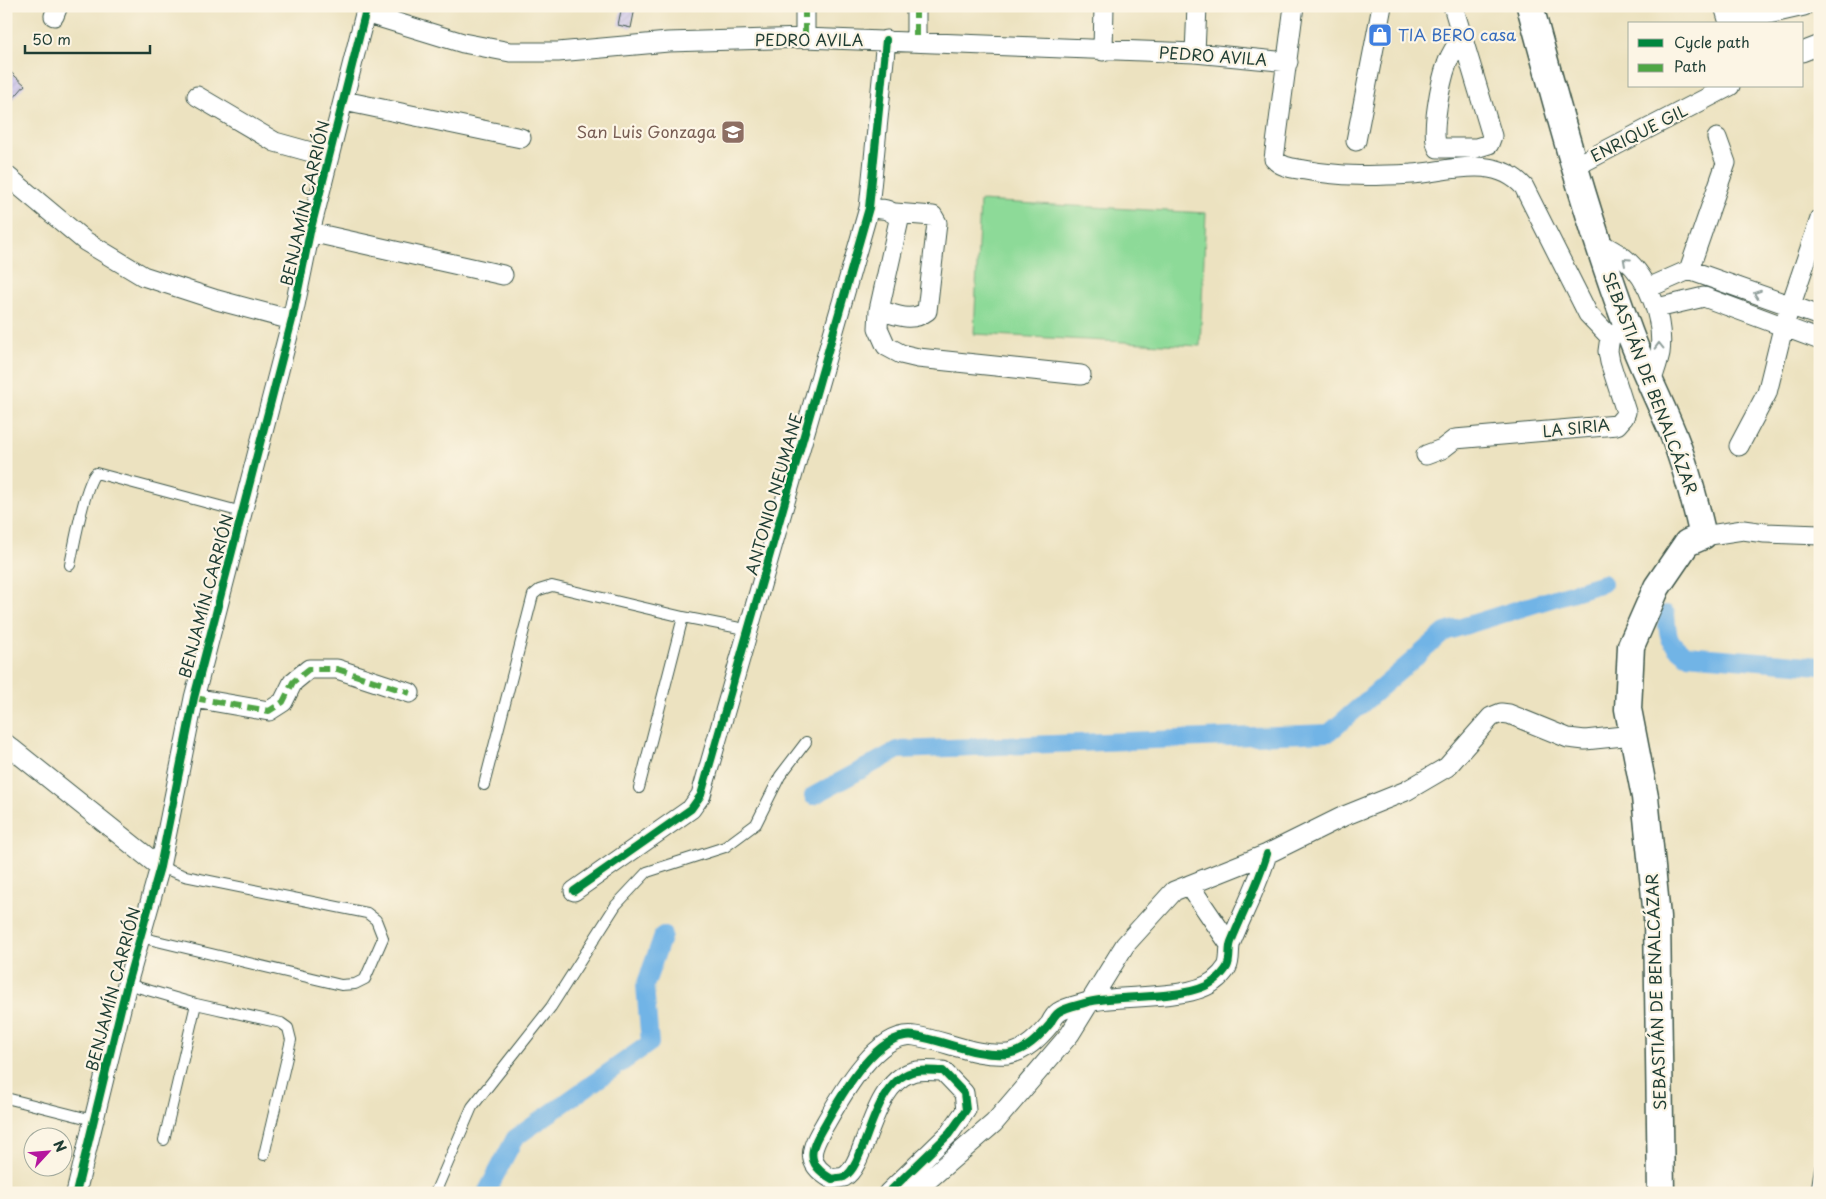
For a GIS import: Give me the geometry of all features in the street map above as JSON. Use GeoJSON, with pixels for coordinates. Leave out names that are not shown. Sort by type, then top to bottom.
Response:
{"type":"FeatureCollection","features":[{"type":"Feature","properties":{"kind":"main road","name":"SEBASTIÁN DE BENALCÁZAR"},"geometry":{"type":"LineString","coordinates":[[1530,6],[1574,167],[1598,242],[1619,332],[1651,383],[1673,434],[1694,495],[1703,536],[1687,543],[1657,587],[1631,646],[1628,709],[1645,796],[1656,909],[1661,1193]]}},
{"type":"Feature","properties":{"kind":"street"},"geometry":{"type":"LineString","coordinates":[[805,6],[805,38]]}},
{"type":"Feature","properties":{"kind":"street"},"geometry":{"type":"LineString","coordinates":[[916,6],[916,42]]}},
{"type":"Feature","properties":{"kind":"street"},"geometry":{"type":"LineString","coordinates":[[1103,51],[1104,6]]}},
{"type":"Feature","properties":{"kind":"street"},"geometry":{"type":"LineString","coordinates":[[1195,53],[1198,6]]}},
{"type":"Feature","properties":{"kind":"street"},"geometry":{"type":"LineString","coordinates":[[1294,6],[1274,159],[1279,165],[1353,176],[1413,174],[1465,166],[1504,172],[1515,178],[1524,187],[1588,314],[1619,332]]}},
{"type":"Feature","properties":{"kind":"street"},"geometry":{"type":"LineString","coordinates":[[1356,141],[1382,6]]}},
{"type":"Feature","properties":{"kind":"street"},"geometry":{"type":"LineString","coordinates":[[1453,6],[1462,36],[1491,140],[1489,144],[1476,148],[1438,148],[1435,143],[1436,120],[1442,77],[1447,62],[1462,36]]}},
{"type":"Feature","properties":{"kind":"street"},"geometry":{"type":"LineString","coordinates":[[1727,18],[1804,6]]}},
{"type":"Feature","properties":{"kind":"street","name":"PEDRO AVILA"},"geometry":{"type":"LineString","coordinates":[[366,10],[463,44],[510,52],[558,52],[668,42],[805,38],[886,40],[1103,51],[1195,53],[1288,62]]}},
{"type":"Feature","properties":{"kind":"street","name":"BENJAMÍN CARRIÓN"},"geometry":{"type":"LineString","coordinates":[[76,1193],[127,984],[160,867],[194,698],[292,320],[310,232],[366,10]]}},
{"type":"Feature","properties":{"kind":"street","name":"ANTONIO NEUMANE"},"geometry":{"type":"LineString","coordinates":[[574,891],[691,809],[701,795],[750,630],[869,208],[886,40]]}},
{"type":"Feature","properties":{"kind":"street"},"geometry":{"type":"LineString","coordinates":[[1804,51],[1820,45]]}},
{"type":"Feature","properties":{"kind":"street","name":"ENRIQUE GIL"},"geometry":{"type":"LineString","coordinates":[[1574,167],[1726,88]]}},
{"type":"Feature","properties":{"kind":"street"},"geometry":{"type":"LineString","coordinates":[[197,96],[275,142],[329,157]]}},
{"type":"Feature","properties":{"kind":"street"},"geometry":{"type":"LineString","coordinates":[[344,101],[521,138]]}},
{"type":"Feature","properties":{"kind":"street"},"geometry":{"type":"LineString","coordinates":[[1689,270],[1726,163],[1717,138]]}},
{"type":"Feature","properties":{"kind":"street"},"geometry":{"type":"LineString","coordinates":[[7,177],[85,241],[143,276],[217,300],[292,320]]}},
{"type":"Feature","properties":{"kind":"street"},"geometry":{"type":"LineString","coordinates":[[869,208],[888,210],[895,213],[933,216],[937,223],[927,312],[916,318],[909,318],[879,310]]}},
{"type":"Feature","properties":{"kind":"street"},"geometry":{"type":"LineString","coordinates":[[895,213],[899,220],[879,310],[878,328],[886,346],[901,354],[918,358],[1082,374]]}},
{"type":"Feature","properties":{"kind":"street"},"geometry":{"type":"LineString","coordinates":[[1739,446],[1767,393],[1783,328],[1820,219]]}},
{"type":"Feature","properties":{"kind":"street"},"geometry":{"type":"LineString","coordinates":[[310,232],[503,275]]}},
{"type":"Feature","properties":{"kind":"street"},"geometry":{"type":"LineString","coordinates":[[1598,242],[1625,258],[1648,288],[1657,308],[1660,354],[1651,383]]}},
{"type":"Feature","properties":{"kind":"street"},"geometry":{"type":"LineString","coordinates":[[1648,288],[1689,270],[1820,316]]}},
{"type":"Feature","properties":{"kind":"street"},"geometry":{"type":"LineString","coordinates":[[1657,308],[1704,297],[1783,328],[1820,340]]}},
{"type":"Feature","properties":{"kind":"street","name":"LA SIRIA"},"geometry":{"type":"LineString","coordinates":[[1426,455],[1442,449],[1455,439],[1617,425],[1626,412],[1608,351],[1619,332]]}},
{"type":"Feature","properties":{"kind":"street"},"geometry":{"type":"LineString","coordinates":[[1703,536],[1743,530],[1765,533],[1820,535]]}},
{"type":"Feature","properties":{"kind":"street"},"geometry":{"type":"LineString","coordinates":[[194,698],[269,711],[283,702],[293,682],[309,669],[337,669],[410,693]]}},
{"type":"Feature","properties":{"kind":"street"},"geometry":{"type":"LineString","coordinates":[[913,1193],[994,1123],[1070,1034],[1125,945],[1174,891],[1266,854],[1344,816],[1406,791],[1447,767],[1491,717],[1501,713],[1510,714],[1568,738],[1585,740],[1633,735]]}},
{"type":"Feature","properties":{"kind":"street"},"geometry":{"type":"LineString","coordinates":[[6,744],[160,867]]}},
{"type":"Feature","properties":{"kind":"street"},"geometry":{"type":"LineString","coordinates":[[888,1193],[949,1134],[966,1110],[964,1093],[943,1071],[912,1072],[897,1081],[875,1112],[850,1171],[844,1176],[832,1179],[817,1170],[812,1158],[814,1144],[846,1088],[883,1046],[903,1036],[915,1036],[969,1051],[1008,1054],[1024,1048],[1039,1037],[1059,1012],[1090,1002],[1185,992],[1212,982],[1226,968],[1230,945],[1244,907],[1258,884],[1266,854]]}},
{"type":"Feature","properties":{"kind":"street"},"geometry":{"type":"LineString","coordinates":[[1189,885],[1230,945]]}},
{"type":"Feature","properties":{"kind":"lane"},"geometry":{"type":"LineString","coordinates":[[70,565],[87,491],[91,478],[96,473],[242,512]]}},
{"type":"Feature","properties":{"kind":"lane"},"geometry":{"type":"LineString","coordinates":[[484,785],[534,595],[539,590],[552,586],[683,617],[750,630]]}},
{"type":"Feature","properties":{"kind":"lane"},"geometry":{"type":"LineString","coordinates":[[639,788],[683,617]]}},
{"type":"Feature","properties":{"kind":"lane"},"geometry":{"type":"LineString","coordinates":[[435,1193],[472,1107],[551,1007],[616,905],[647,872],[725,847],[756,824],[780,776],[806,742]]}},
{"type":"Feature","properties":{"kind":"lane"},"geometry":{"type":"LineString","coordinates":[[140,937],[341,985],[355,984],[365,979],[383,938],[376,920],[367,914],[185,876],[160,867]]}},
{"type":"Feature","properties":{"kind":"lane"},"geometry":{"type":"LineString","coordinates":[[127,984],[196,1004],[281,1023],[288,1028],[291,1040],[264,1155]]}},
{"type":"Feature","properties":{"kind":"lane"},"geometry":{"type":"LineString","coordinates":[[164,1140],[196,1004]]}},
{"type":"Feature","properties":{"kind":"lane"},"geometry":{"type":"LineString","coordinates":[[6,1098],[93,1120]]}},
{"type":"Feature","properties":{"kind":"lane"},"geometry":{"type":"LineString","coordinates":[[1816,1193],[1820,1168]]}},
{"type":"Feature","properties":{"kind":"green space"},"geometry":{"type":"Polygon","coordinates":[[[980,201],[1206,213],[1200,346],[974,334],[980,201]]]}},
{"type":"Feature","properties":{"kind":"building"},"geometry":{"type":"Polygon","coordinates":[[[622,6],[635,8],[631,28],[618,25],[622,6]]]}},
{"type":"Feature","properties":{"kind":"building"},"geometry":{"type":"Polygon","coordinates":[[[6,68],[25,85],[6,107],[6,68]]]}},
{"type":"Feature","properties":{"kind":"waterway"},"geometry":{"type":"LineString","coordinates":[[813,796],[898,750],[1329,733],[1445,632],[1603,583]]}},
{"type":"Feature","properties":{"kind":"waterway"},"geometry":{"type":"LineString","coordinates":[[1666,614],[1670,638],[1675,646],[1686,655],[1820,666]]}},
{"type":"Feature","properties":{"kind":"waterway"},"geometry":{"type":"LineString","coordinates":[[486,1193],[515,1138],[650,1043],[645,986],[663,935]]}},
{"type":"Feature","properties":{"kind":"marked path"},"geometry":{"type":"LineString","coordinates":[[805,6],[805,38]]}},
{"type":"Feature","properties":{"kind":"marked path"},"geometry":{"type":"LineString","coordinates":[[916,6],[916,42]]}},
{"type":"Feature","properties":{"kind":"marked path"},"geometry":{"type":"LineString","coordinates":[[194,698],[269,711],[283,702],[293,682],[309,669],[337,669],[410,693]]}},
{"type":"Feature","properties":{"kind":"cycle path"},"geometry":{"type":"LineString","coordinates":[[76,1193],[127,984],[160,867],[194,698],[292,320],[310,232],[367,6]]}},
{"type":"Feature","properties":{"kind":"cycle path"},"geometry":{"type":"LineString","coordinates":[[574,891],[691,809],[701,795],[869,208],[886,40]]}},
{"type":"Feature","properties":{"kind":"cycle path"},"geometry":{"type":"LineString","coordinates":[[888,1193],[949,1134],[966,1110],[964,1093],[943,1071],[923,1070],[912,1072],[898,1080],[887,1092],[878,1108],[852,1170],[844,1177],[832,1179],[823,1173],[813,1161],[813,1148],[850,1082],[874,1054],[887,1043],[901,1037],[915,1036],[973,1051],[1008,1054],[1021,1050],[1032,1043],[1058,1013],[1069,1007],[1101,1000],[1188,992],[1203,987],[1216,980],[1227,967],[1231,942],[1255,888],[1267,854]]}},
{"type":"Feature","properties":{"kind":"place","name":"TIA BERO casa"},"geometry":{"type":"Point","coordinates":[1380,35]}},
{"type":"Feature","properties":{"kind":"place","name":"San Luis Gonzaga"},"geometry":{"type":"Point","coordinates":[733,132]}}]}
